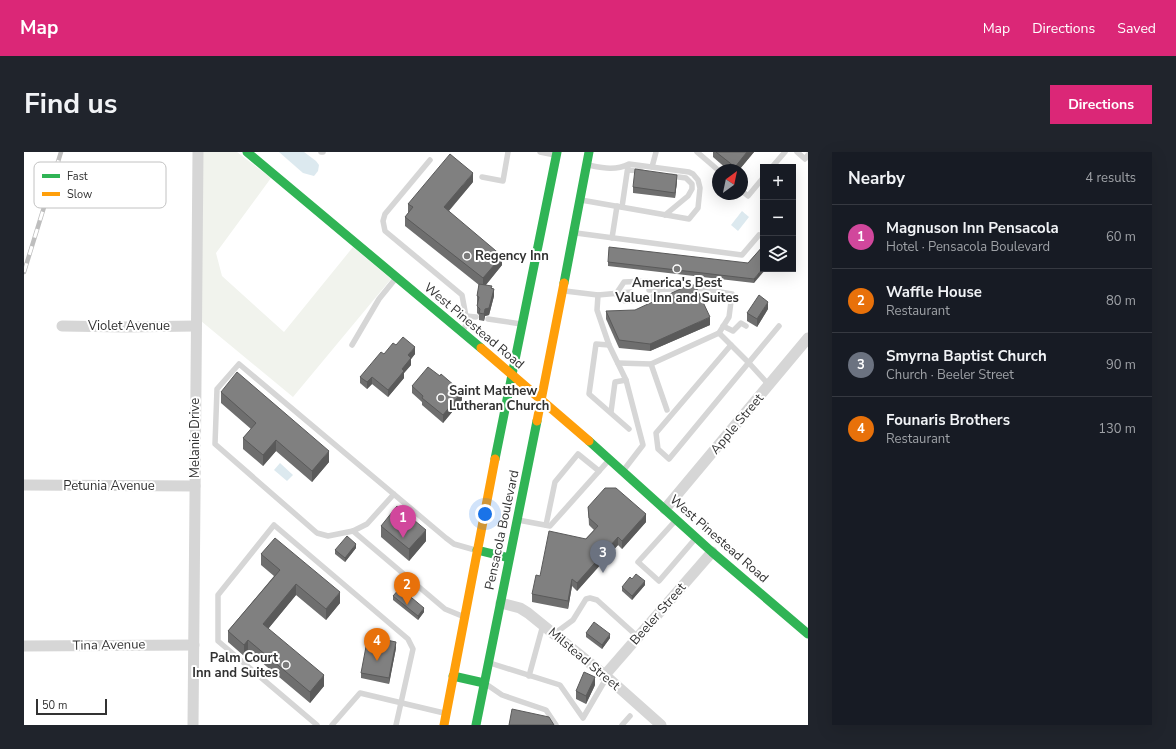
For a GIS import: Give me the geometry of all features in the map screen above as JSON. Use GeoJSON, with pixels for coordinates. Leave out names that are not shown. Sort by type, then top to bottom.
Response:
{"type":"FeatureCollection","features":[{"type":"Feature","properties":{"kind":"main road","name":"West Pinestead Road"},"geometry":{"type":"LineString","coordinates":[[247,152],[541,400],[623,471],[712,552],[808,634]]}},
{"type":"Feature","properties":{"kind":"main road","name":"Pensacola Boulevard"},"geometry":{"type":"LineString","coordinates":[[476,725],[527,474],[589,152]]}},
{"type":"Feature","properties":{"kind":"main road","name":"Pensacola Boulevard"},"geometry":{"type":"LineString","coordinates":[[444,725],[477,550],[513,376],[556,154]]}},
{"type":"Feature","properties":{"kind":"main road"},"geometry":{"type":"LineString","coordinates":[[477,550],[509,558]]}},
{"type":"Feature","properties":{"kind":"main road"},"geometry":{"type":"LineString","coordinates":[[454,676],[484,682]]}},
{"type":"Feature","properties":{"kind":"street","name":"Melanie Drive"},"geometry":{"type":"LineString","coordinates":[[193,725],[198,152]]}},
{"type":"Feature","properties":{"kind":"street","name":"Violet Avenue"},"geometry":{"type":"LineString","coordinates":[[62,326],[196,326]]}},
{"type":"Feature","properties":{"kind":"street","name":"Apple Street"},"geometry":{"type":"LineString","coordinates":[[665,509],[808,338]]}},
{"type":"Feature","properties":{"kind":"street","name":"Petunia Avenue"},"geometry":{"type":"LineString","coordinates":[[24,485],[195,486]]}},
{"type":"Feature","properties":{"kind":"street","name":"Beeler Street"},"geometry":{"type":"LineString","coordinates":[[605,677],[712,552]]}},
{"type":"Feature","properties":{"kind":"street","name":"Milstead Street"},"geometry":{"type":"LineString","coordinates":[[501,603],[520,608],[543,625],[661,725]]}},
{"type":"Feature","properties":{"kind":"street","name":"Tina Avenue"},"geometry":{"type":"LineString","coordinates":[[24,646],[194,644]]}},
{"type":"Feature","properties":{"kind":"lane"},"geometry":{"type":"LineString","coordinates":[[482,177],[502,181],[508,152]]}},
{"type":"Feature","properties":{"kind":"lane"},"geometry":{"type":"LineString","coordinates":[[540,152],[556,154]]}},
{"type":"Feature","properties":{"kind":"lane"},"geometry":{"type":"LineString","coordinates":[[652,167],[656,152]]}},
{"type":"Feature","properties":{"kind":"lane"},"geometry":{"type":"LineString","coordinates":[[698,152],[712,165]]}},
{"type":"Feature","properties":{"kind":"lane"},"geometry":{"type":"LineString","coordinates":[[775,164],[785,152]]}},
{"type":"Feature","properties":{"kind":"lane"},"geometry":{"type":"LineString","coordinates":[[797,152],[805,159],[808,155]]}},
{"type":"Feature","properties":{"kind":"lane"},"geometry":{"type":"LineString","coordinates":[[430,160],[384,214],[383,221],[385,231],[462,295],[467,322],[462,333]]}},
{"type":"Feature","properties":{"kind":"lane"},"geometry":{"type":"LineString","coordinates":[[580,200],[689,219],[698,208],[700,188],[698,180],[689,172],[652,167],[628,167],[613,169],[587,165]]}},
{"type":"Feature","properties":{"kind":"lane"},"geometry":{"type":"LineString","coordinates":[[612,238],[628,167]]}},
{"type":"Feature","properties":{"kind":"lane"},"geometry":{"type":"LineString","coordinates":[[628,167],[686,178],[692,184],[692,189],[688,196],[666,215]]}},
{"type":"Feature","properties":{"kind":"lane"},"geometry":{"type":"LineString","coordinates":[[748,196],[760,182]]}},
{"type":"Feature","properties":{"kind":"lane"},"geometry":{"type":"LineString","coordinates":[[574,232],[742,255],[759,235]]}},
{"type":"Feature","properties":{"kind":"lane"},"geometry":{"type":"LineString","coordinates":[[352,345],[379,299],[397,277]]}},
{"type":"Feature","properties":{"kind":"lane"},"geometry":{"type":"LineString","coordinates":[[616,294],[624,282],[646,281],[659,289]]}},
{"type":"Feature","properties":{"kind":"lane"},"geometry":{"type":"LineString","coordinates":[[618,363],[651,364],[719,333],[729,317],[732,294],[697,288],[649,290]]}},
{"type":"Feature","properties":{"kind":"lane"},"geometry":{"type":"LineString","coordinates":[[652,298],[659,289]]}},
{"type":"Feature","properties":{"kind":"lane"},"geometry":{"type":"LineString","coordinates":[[563,291],[598,294],[631,292]]}},
{"type":"Feature","properties":{"kind":"lane"},"geometry":{"type":"LineString","coordinates":[[598,294],[597,310],[609,345],[626,380],[643,445],[623,471]]}},
{"type":"Feature","properties":{"kind":"lane"},"geometry":{"type":"LineString","coordinates":[[616,294],[625,301],[634,301]]}},
{"type":"Feature","properties":{"kind":"lane"},"geometry":{"type":"LineString","coordinates":[[466,316],[476,317]]}},
{"type":"Feature","properties":{"kind":"lane"},"geometry":{"type":"LineString","coordinates":[[488,319],[523,324]]}},
{"type":"Feature","properties":{"kind":"lane"},"geometry":{"type":"LineString","coordinates":[[723,326],[733,331],[741,323],[746,326]]}},
{"type":"Feature","properties":{"kind":"lane"},"geometry":{"type":"LineString","coordinates":[[731,345],[656,433],[658,449],[669,459],[749,363],[764,340],[779,326]]}},
{"type":"Feature","properties":{"kind":"lane"},"geometry":{"type":"LineString","coordinates":[[719,333],[769,385]]}},
{"type":"Feature","properties":{"kind":"lane"},"geometry":{"type":"LineString","coordinates":[[609,345],[596,344],[588,394],[611,412],[629,429]]}},
{"type":"Feature","properties":{"kind":"lane"},"geometry":{"type":"LineString","coordinates":[[394,494],[367,524],[353,531],[328,536],[318,533],[215,444],[217,389],[239,364],[394,494],[446,538],[454,544],[477,550]]}},
{"type":"Feature","properties":{"kind":"lane"},"geometry":{"type":"LineString","coordinates":[[651,364],[666,410]]}},
{"type":"Feature","properties":{"kind":"lane"},"geometry":{"type":"LineString","coordinates":[[611,412],[615,382],[626,380]]}},
{"type":"Feature","properties":{"kind":"lane"},"geometry":{"type":"LineString","coordinates":[[546,525],[555,482],[578,454],[599,471]]}},
{"type":"Feature","properties":{"kind":"lane"},"geometry":{"type":"LineString","coordinates":[[517,520],[550,526],[610,460]]}},
{"type":"Feature","properties":{"kind":"lane"},"geometry":{"type":"LineString","coordinates":[[676,520],[638,562],[659,581],[696,537]]}},
{"type":"Feature","properties":{"kind":"lane"},"geometry":{"type":"LineString","coordinates":[[317,725],[218,640],[218,595],[274,524],[408,639],[413,649],[396,725]]}},
{"type":"Feature","properties":{"kind":"lane"},"geometry":{"type":"LineString","coordinates":[[353,531],[445,609],[465,616]]}},
{"type":"Feature","properties":{"kind":"lane"},"geometry":{"type":"LineString","coordinates":[[554,634],[573,620],[586,599],[590,598],[597,600],[638,637]]}},
{"type":"Feature","properties":{"kind":"lane"},"geometry":{"type":"LineString","coordinates":[[529,676],[543,625]]}},
{"type":"Feature","properties":{"kind":"lane"},"geometry":{"type":"LineString","coordinates":[[488,663],[560,685],[583,718],[605,677]]}},
{"type":"Feature","properties":{"kind":"lane"},"geometry":{"type":"LineString","coordinates":[[484,682],[502,695],[546,710],[556,725]]}},
{"type":"Feature","properties":{"kind":"lane"},"geometry":{"type":"LineString","coordinates":[[332,725],[360,693],[446,714]]}},
{"type":"Feature","properties":{"kind":"lane"},"geometry":{"type":"LineString","coordinates":[[622,725],[630,716]]}},
{"type":"Feature","properties":{"kind":"shaded area"},"geometry":{"type":"Polygon","coordinates":[[[203,152],[237,152],[271,178],[216,253],[222,276],[284,332],[353,247],[391,279],[293,397],[201,321],[203,152]]]}},
{"type":"Feature","properties":{"kind":"shaded area"},"geometry":{"type":"Polygon","coordinates":[[[279,152],[304,152],[319,165],[318,171],[314,176],[303,173],[279,152]]]}},
{"type":"Feature","properties":{"kind":"shaded area"},"geometry":{"type":"Polygon","coordinates":[[[742,211],[749,217],[738,231],[731,225],[742,211]]]}},
{"type":"Feature","properties":{"kind":"shaded area"},"geometry":{"type":"Polygon","coordinates":[[[280,463],[293,475],[287,481],[274,470],[280,463]]]}},
{"type":"Feature","properties":{"kind":"building"},"geometry":{"type":"Polygon","coordinates":[[[716,152],[747,152],[737,164],[731,164],[716,152]]]}},
{"type":"Feature","properties":{"kind":"building"},"geometry":{"type":"Polygon","coordinates":[[[450,154],[473,173],[444,207],[502,256],[483,278],[405,217],[413,207],[408,204],[450,154]]]}},
{"type":"Feature","properties":{"kind":"building"},"geometry":{"type":"Polygon","coordinates":[[[635,169],[677,175],[675,193],[633,187],[635,169]]]}},
{"type":"Feature","properties":{"kind":"building"},"geometry":{"type":"Polygon","coordinates":[[[609,247],[748,263],[760,249],[760,272],[754,279],[608,262],[609,247]]]}},
{"type":"Feature","properties":{"kind":"building"},"geometry":{"type":"Polygon","coordinates":[[[479,284],[492,286],[491,288],[494,289],[489,308],[485,309],[484,314],[479,313],[480,309],[477,306],[479,284]]]}},
{"type":"Feature","properties":{"kind":"building"},"geometry":{"type":"Polygon","coordinates":[[[689,285],[695,285],[710,317],[650,344],[619,340],[606,311],[635,310],[689,285]]]}},
{"type":"Feature","properties":{"kind":"building"},"geometry":{"type":"Polygon","coordinates":[[[759,295],[768,302],[757,319],[747,313],[759,295]]]}},
{"type":"Feature","properties":{"kind":"building"},"geometry":{"type":"Polygon","coordinates":[[[403,337],[415,347],[408,355],[411,358],[402,369],[404,371],[388,390],[372,377],[367,382],[360,377],[381,352],[384,354],[393,343],[396,345],[403,337]]]}},
{"type":"Feature","properties":{"kind":"building"},"geometry":{"type":"Polygon","coordinates":[[[428,367],[440,376],[441,374],[462,392],[443,415],[422,398],[423,396],[412,386],[428,367]]]}},
{"type":"Feature","properties":{"kind":"building"},"geometry":{"type":"Polygon","coordinates":[[[237,372],[329,451],[312,471],[276,440],[263,455],[243,438],[256,423],[221,392],[237,372]]]}},
{"type":"Feature","properties":{"kind":"building"},"geometry":{"type":"Polygon","coordinates":[[[605,488],[616,488],[646,514],[622,541],[618,537],[577,583],[572,579],[568,601],[532,594],[536,575],[540,576],[549,531],[586,539],[598,526],[589,518],[588,507],[605,488]]]}},
{"type":"Feature","properties":{"kind":"building"},"geometry":{"type":"Polygon","coordinates":[[[397,506],[426,530],[409,549],[381,526],[397,506]]]}},
{"type":"Feature","properties":{"kind":"building"},"geometry":{"type":"Polygon","coordinates":[[[347,536],[356,544],[345,558],[335,550],[347,536]]]}},
{"type":"Feature","properties":{"kind":"building"},"geometry":{"type":"Polygon","coordinates":[[[275,538],[340,592],[326,609],[296,584],[263,624],[324,675],[310,692],[248,640],[244,645],[228,631],[280,570],[261,554],[275,538]]]}},
{"type":"Feature","properties":{"kind":"building"},"geometry":{"type":"Polygon","coordinates":[[[636,574],[645,581],[632,596],[622,587],[630,577],[632,579],[636,574]]]}},
{"type":"Feature","properties":{"kind":"building"},"geometry":{"type":"Polygon","coordinates":[[[400,588],[424,608],[418,616],[393,596],[400,588]]]}},
{"type":"Feature","properties":{"kind":"building"},"geometry":{"type":"Polygon","coordinates":[[[594,622],[610,634],[602,645],[586,633],[594,622]]]}},
{"type":"Feature","properties":{"kind":"building"},"geometry":{"type":"Polygon","coordinates":[[[368,636],[396,642],[389,678],[361,673],[368,636]]]}},
{"type":"Feature","properties":{"kind":"building"},"geometry":{"type":"Polygon","coordinates":[[[584,672],[595,677],[586,696],[576,691],[584,672]]]}},
{"type":"Feature","properties":{"kind":"building"},"geometry":{"type":"Polygon","coordinates":[[[512,709],[549,717],[554,725],[509,725],[512,709]]]}},
{"type":"Feature","properties":{"kind":"railway"},"geometry":{"type":"LineString","coordinates":[[58,162],[61,152]]}},
{"type":"Feature","properties":{"kind":"railway"},"geometry":{"type":"LineString","coordinates":[[24,272],[44,208]]}},
{"type":"Feature","properties":{"kind":"traffic: fast"},"geometry":{"type":"LineString","coordinates":[[247,152],[481,348]]}},
{"type":"Feature","properties":{"kind":"traffic: fast"},"geometry":{"type":"LineString","coordinates":[[495,459],[557,152]]}},
{"type":"Feature","properties":{"kind":"traffic: fast"},"geometry":{"type":"LineString","coordinates":[[564,283],[589,152]]}},
{"type":"Feature","properties":{"kind":"traffic: fast"},"geometry":{"type":"LineString","coordinates":[[476,725],[537,421]]}},
{"type":"Feature","properties":{"kind":"traffic: fast"},"geometry":{"type":"LineString","coordinates":[[589,441],[712,552],[808,634]]}},
{"type":"Feature","properties":{"kind":"traffic: fast"},"geometry":{"type":"LineString","coordinates":[[477,550],[509,558]]}},
{"type":"Feature","properties":{"kind":"traffic: fast"},"geometry":{"type":"LineString","coordinates":[[453,676],[484,683]]}},
{"type":"Feature","properties":{"kind":"traffic: slow"},"geometry":{"type":"LineString","coordinates":[[537,421],[564,283]]}},
{"type":"Feature","properties":{"kind":"traffic: slow"},"geometry":{"type":"LineString","coordinates":[[481,348],[589,441]]}},
{"type":"Feature","properties":{"kind":"traffic: slow"},"geometry":{"type":"LineString","coordinates":[[444,725],[495,459]]}},
{"type":"Feature","properties":{"kind":"place","name":"Regency Inn"},"geometry":{"type":"Point","coordinates":[467,256]}},
{"type":"Feature","properties":{"kind":"place","name":"America's Best Value Inn and Suites"},"geometry":{"type":"Point","coordinates":[677,269]}},
{"type":"Feature","properties":{"kind":"place","name":"Saint Matthew Lutheran Church"},"geometry":{"type":"Point","coordinates":[441,398]}},
{"type":"Feature","properties":{"kind":"place","name":"Magnuson Inn Pensacola"},"geometry":{"type":"Point","coordinates":[403,538]}},
{"type":"Feature","properties":{"kind":"place","name":"Smyrna Baptist Church"},"geometry":{"type":"Point","coordinates":[603,573]}},
{"type":"Feature","properties":{"kind":"place","name":"Waffle House"},"geometry":{"type":"Point","coordinates":[407,605]}},
{"type":"Feature","properties":{"kind":"place","name":"Founaris Brothers"},"geometry":{"type":"Point","coordinates":[377,661]}},
{"type":"Feature","properties":{"kind":"place","name":"Palm Court Inn and Suites"},"geometry":{"type":"Point","coordinates":[286,665]}}]}
